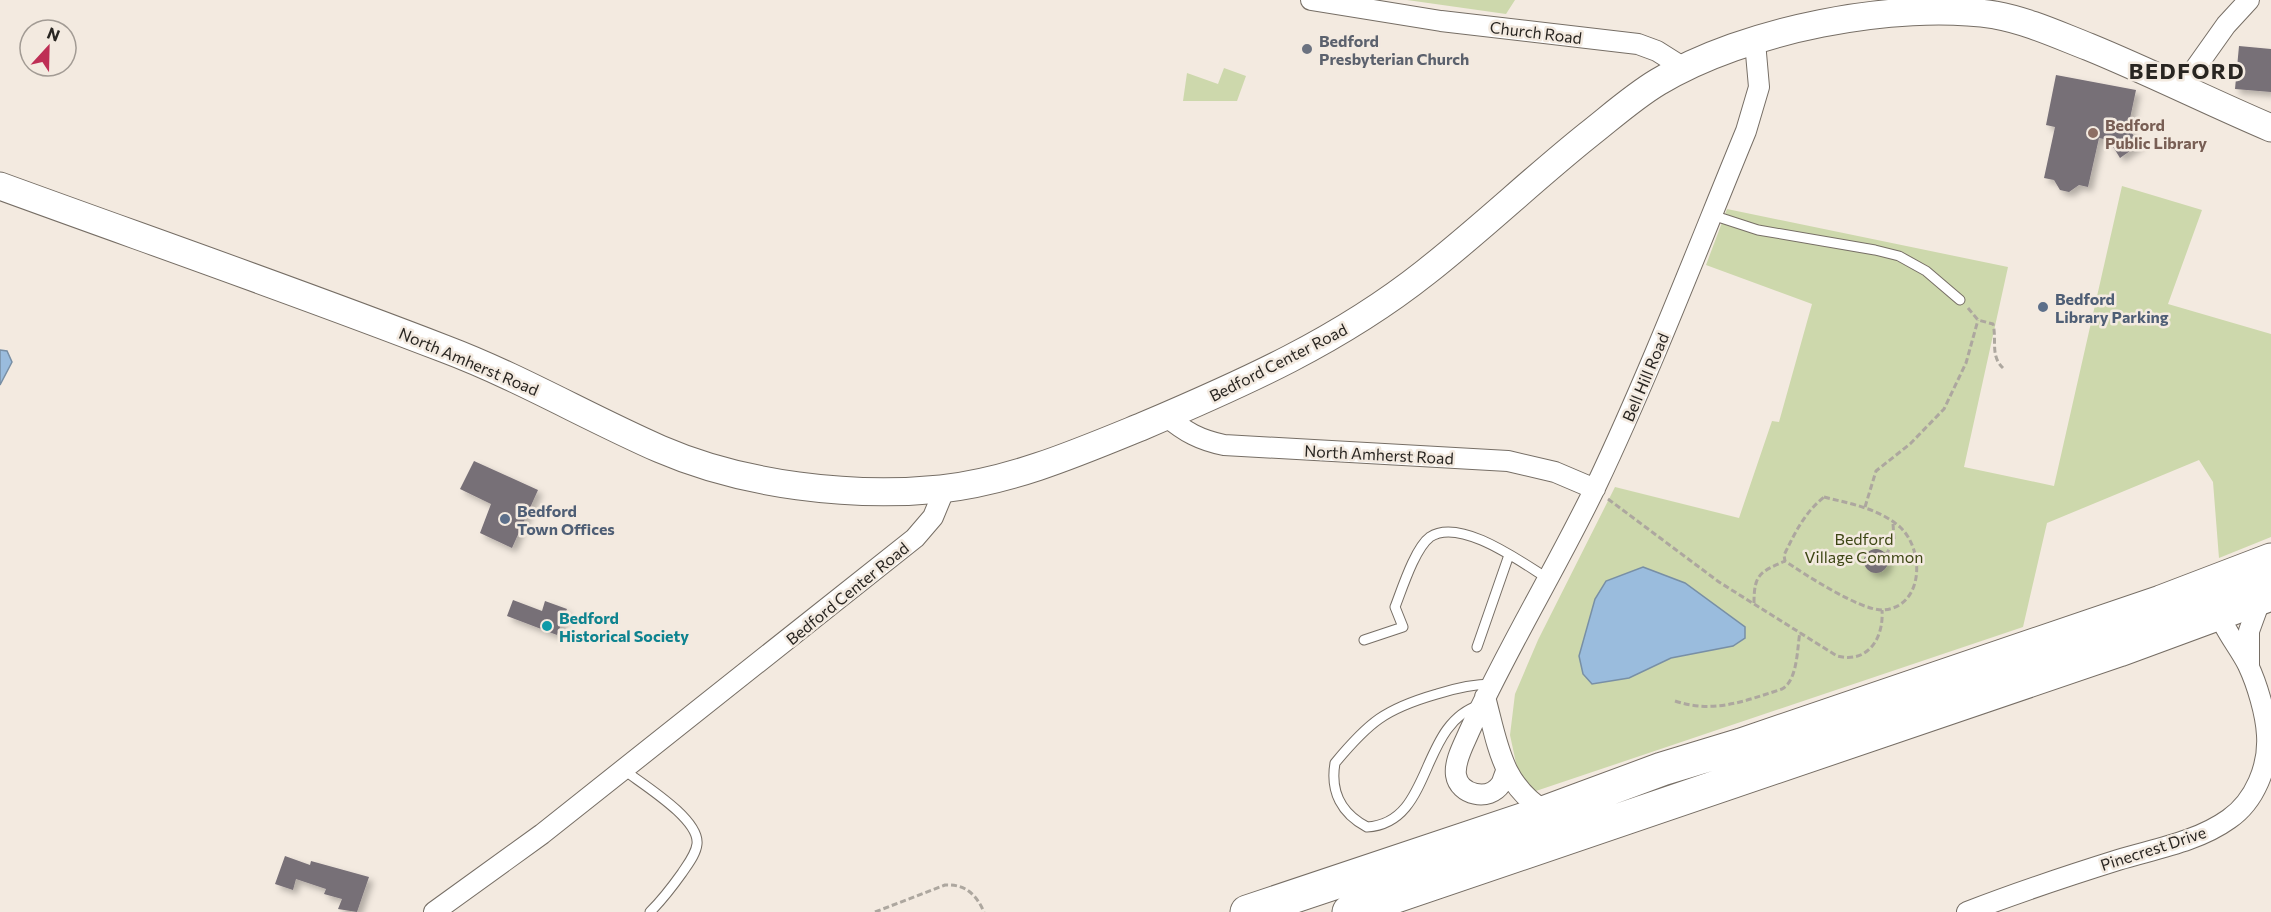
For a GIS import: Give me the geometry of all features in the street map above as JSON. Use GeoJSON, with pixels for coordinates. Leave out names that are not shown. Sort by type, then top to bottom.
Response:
{"type":"FeatureCollection","features":[{"type":"Feature","properties":{"kind":"highway"},"geometry":{"type":"LineString","coordinates":[[1247,912],[1546,813],[1662,769],[1741,745],[2212,584],[2271,560]]}},
{"type":"Feature","properties":{"kind":"highway"},"geometry":{"type":"LineString","coordinates":[[1356,911],[2219,615],[2266,596]]}},
{"type":"Feature","properties":{"kind":"street","name":"Church Road"},"geometry":{"type":"LineString","coordinates":[[1311,0],[1441,21],[1638,44],[1657,51],[1684,68]]}},
{"type":"Feature","properties":{"kind":"street"},"geometry":{"type":"LineString","coordinates":[[1959,0],[1986,14]]}},
{"type":"Feature","properties":{"kind":"street"},"geometry":{"type":"LineString","coordinates":[[2182,87],[2226,25],[2249,0]]}},
{"type":"Feature","properties":{"kind":"street","name":"Bedford Center Road"},"geometry":{"type":"LineString","coordinates":[[434,912],[487,876],[624,770],[915,538],[933,517],[945,488],[1054,463],[1241,383],[1345,330],[1426,272],[1524,187],[1638,95],[1684,68],[1810,25],[1895,6],[1956,10],[2027,22],[2182,87],[2271,128]]}},
{"type":"Feature","properties":{"kind":"street","name":"Bell Hill Road"},"geometry":{"type":"LineString","coordinates":[[1506,771],[1501,784],[1494,791],[1482,795],[1472,794],[1462,789],[1456,775],[1457,762],[1487,695],[1595,489],[1636,399],[1712,215],[1757,98],[1760,73],[1755,42]]}},
{"type":"Feature","properties":{"kind":"street","name":"North Amherst Road"},"geometry":{"type":"LineString","coordinates":[[0,186],[451,351],[660,449],[713,468],[802,486],[864,490],[945,488]]}},
{"type":"Feature","properties":{"kind":"street","name":"North Amherst Road"},"geometry":{"type":"LineString","coordinates":[[1166,416],[1197,438],[1224,445],[1508,461],[1555,472],[1595,489]]}},
{"type":"Feature","properties":{"kind":"street","name":"Pinecrest Drive"},"geometry":{"type":"LineString","coordinates":[[1966,912],[2104,864],[2190,838],[2230,819],[2256,788],[2267,753],[2266,726],[2249,667],[2219,615],[2212,584]]}},
{"type":"Feature","properties":{"kind":"street"},"geometry":{"type":"LineString","coordinates":[[2249,667],[2249,631],[2266,596]]}},
{"type":"Feature","properties":{"kind":"street"},"geometry":{"type":"LineString","coordinates":[[1487,695],[1506,771],[1517,790],[1546,813]]}},
{"type":"Feature","properties":{"kind":"street"},"geometry":{"type":"LineString","coordinates":[[1352,876],[1356,911]]}},
{"type":"Feature","properties":{"kind":"lane"},"geometry":{"type":"LineString","coordinates":[[1712,215],[1758,230],[1899,256],[1926,271],[1960,300]]}},
{"type":"Feature","properties":{"kind":"lane"},"geometry":{"type":"LineString","coordinates":[[1364,640],[1403,627],[1395,607],[1418,553],[1429,537],[1444,531],[1465,533],[1509,555],[1547,578]]}},
{"type":"Feature","properties":{"kind":"lane"},"geometry":{"type":"LineString","coordinates":[[1477,647],[1509,555]]}},
{"type":"Feature","properties":{"kind":"lane"},"geometry":{"type":"LineString","coordinates":[[1470,684],[1487,695],[1450,722],[1419,786],[1403,810],[1391,822],[1367,827],[1344,811],[1335,790],[1335,764],[1368,727],[1402,704],[1470,684]]}},
{"type":"Feature","properties":{"kind":"lane"},"geometry":{"type":"LineString","coordinates":[[624,770],[678,811],[696,834],[697,844],[688,864],[662,900],[650,912]]}},
{"type":"Feature","properties":{"kind":"path"},"geometry":{"type":"LineString","coordinates":[[1960,300],[1978,320],[1993,324],[1994,353],[1997,362],[2003,368]]}},
{"type":"Feature","properties":{"kind":"path"},"geometry":{"type":"LineString","coordinates":[[1865,507],[1876,471],[1911,444],[1944,409],[1966,363],[1978,320]]}},
{"type":"Feature","properties":{"kind":"path"},"geometry":{"type":"LineString","coordinates":[[1595,489],[1660,540],[1837,656],[1849,659],[1862,656],[1873,647],[1883,624],[1882,610]]}},
{"type":"Feature","properties":{"kind":"path"},"geometry":{"type":"LineString","coordinates":[[1824,497],[1865,507],[1902,529],[1911,545],[1918,573],[1915,586],[1906,599],[1897,607],[1882,610],[1860,605],[1785,561],[1784,555],[1802,520],[1811,507],[1824,497]]}},
{"type":"Feature","properties":{"kind":"path"},"geometry":{"type":"LineString","coordinates":[[1886,555],[1894,540],[1893,522]]}},
{"type":"Feature","properties":{"kind":"path"},"geometry":{"type":"LineString","coordinates":[[1754,603],[1757,578],[1764,571],[1785,561]]}},
{"type":"Feature","properties":{"kind":"path"},"geometry":{"type":"LineString","coordinates":[[1675,701],[1701,708],[1717,707],[1788,686],[1792,677],[1800,632]]}},
{"type":"Feature","properties":{"kind":"path"},"geometry":{"type":"LineString","coordinates":[[875,912],[945,885],[954,884],[973,893],[984,912]]}},
{"type":"Feature","properties":{"kind":"green space"},"geometry":{"type":"Polygon","coordinates":[[[1407,0],[1515,0],[1506,14],[1407,0]]]}},
{"type":"Feature","properties":{"kind":"green space"},"geometry":{"type":"Polygon","coordinates":[[[1224,68],[1246,76],[1237,101],[1183,101],[1187,73],[1218,84],[1224,68]]]}},
{"type":"Feature","properties":{"kind":"green space","name":"Bedford Village Common"},"geometry":{"type":"Polygon","coordinates":[[[2122,186],[2202,210],[2168,304],[2271,334],[2271,537],[2219,558],[2213,482],[2199,460],[2047,523],[2023,627],[1527,794],[1516,763],[1510,735],[1515,694],[1538,640],[1615,487],[1739,518],[1772,421],[1779,422],[1812,304],[1706,265],[1727,209],[2008,267],[1964,467],[2054,486],[2122,186]]]}},
{"type":"Feature","properties":{"kind":"water"},"geometry":{"type":"Polygon","coordinates":[[[0,350],[7,351],[12,362],[0,385],[0,350]]]}},
{"type":"Feature","properties":{"kind":"water"},"geometry":{"type":"Polygon","coordinates":[[[1643,567],[1685,583],[1745,627],[1745,638],[1733,646],[1671,658],[1629,678],[1592,684],[1583,674],[1579,656],[1595,599],[1606,581],[1643,567]]]}},
{"type":"Feature","properties":{"kind":"building"},"geometry":{"type":"Polygon","coordinates":[[[2239,46],[2271,49],[2271,92],[2235,89],[2239,46]]]}},
{"type":"Feature","properties":{"kind":"building","name":"Bedford Public Library"},"geometry":{"type":"Polygon","coordinates":[[[2056,75],[2136,90],[2128,128],[2140,144],[2120,158],[2109,140],[2099,138],[2088,187],[2079,185],[2069,192],[2060,190],[2054,180],[2044,178],[2055,127],[2046,125],[2056,75]]]}},
{"type":"Feature","properties":{"kind":"building","name":"Bedford Town Offices"},"geometry":{"type":"Polygon","coordinates":[[[474,461],[538,490],[512,548],[480,533],[491,504],[460,489],[474,461]]]}},
{"type":"Feature","properties":{"kind":"building"},"geometry":{"type":"Polygon","coordinates":[[[1876,549],[1881,550],[1887,556],[1887,566],[1881,572],[1876,573],[1871,572],[1865,566],[1864,561],[1865,556],[1871,550],[1876,549]]]}},
{"type":"Feature","properties":{"kind":"building","name":"Bedford Historical Society"},"geometry":{"type":"Polygon","coordinates":[[[513,600],[542,611],[545,601],[567,609],[557,635],[507,616],[513,600]]]}},
{"type":"Feature","properties":{"kind":"building"},"geometry":{"type":"Polygon","coordinates":[[[285,856],[310,865],[311,861],[369,877],[357,912],[338,909],[342,899],[324,894],[326,889],[296,879],[293,890],[275,884],[285,856]]]}},
{"type":"Feature","properties":{"kind":"place","name":"Bedford Presbyterian Church"},"geometry":{"type":"Point","coordinates":[1307,49]}},
{"type":"Feature","properties":{"kind":"place","name":"Bedford Public Library"},"geometry":{"type":"Point","coordinates":[2093,133]}},
{"type":"Feature","properties":{"kind":"place","name":"Bedford Library Parking"},"geometry":{"type":"Point","coordinates":[2043,307]}},
{"type":"Feature","properties":{"kind":"place","name":"Bedford Town Offices"},"geometry":{"type":"Point","coordinates":[505,519]}},
{"type":"Feature","properties":{"kind":"place","name":"Bedford Historical Society"},"geometry":{"type":"Point","coordinates":[547,626]}},
{"type":"Feature","properties":{"kind":"district","name":"BEDFORD"},"geometry":{"type":"Point","coordinates":[2187,70]}}]}
